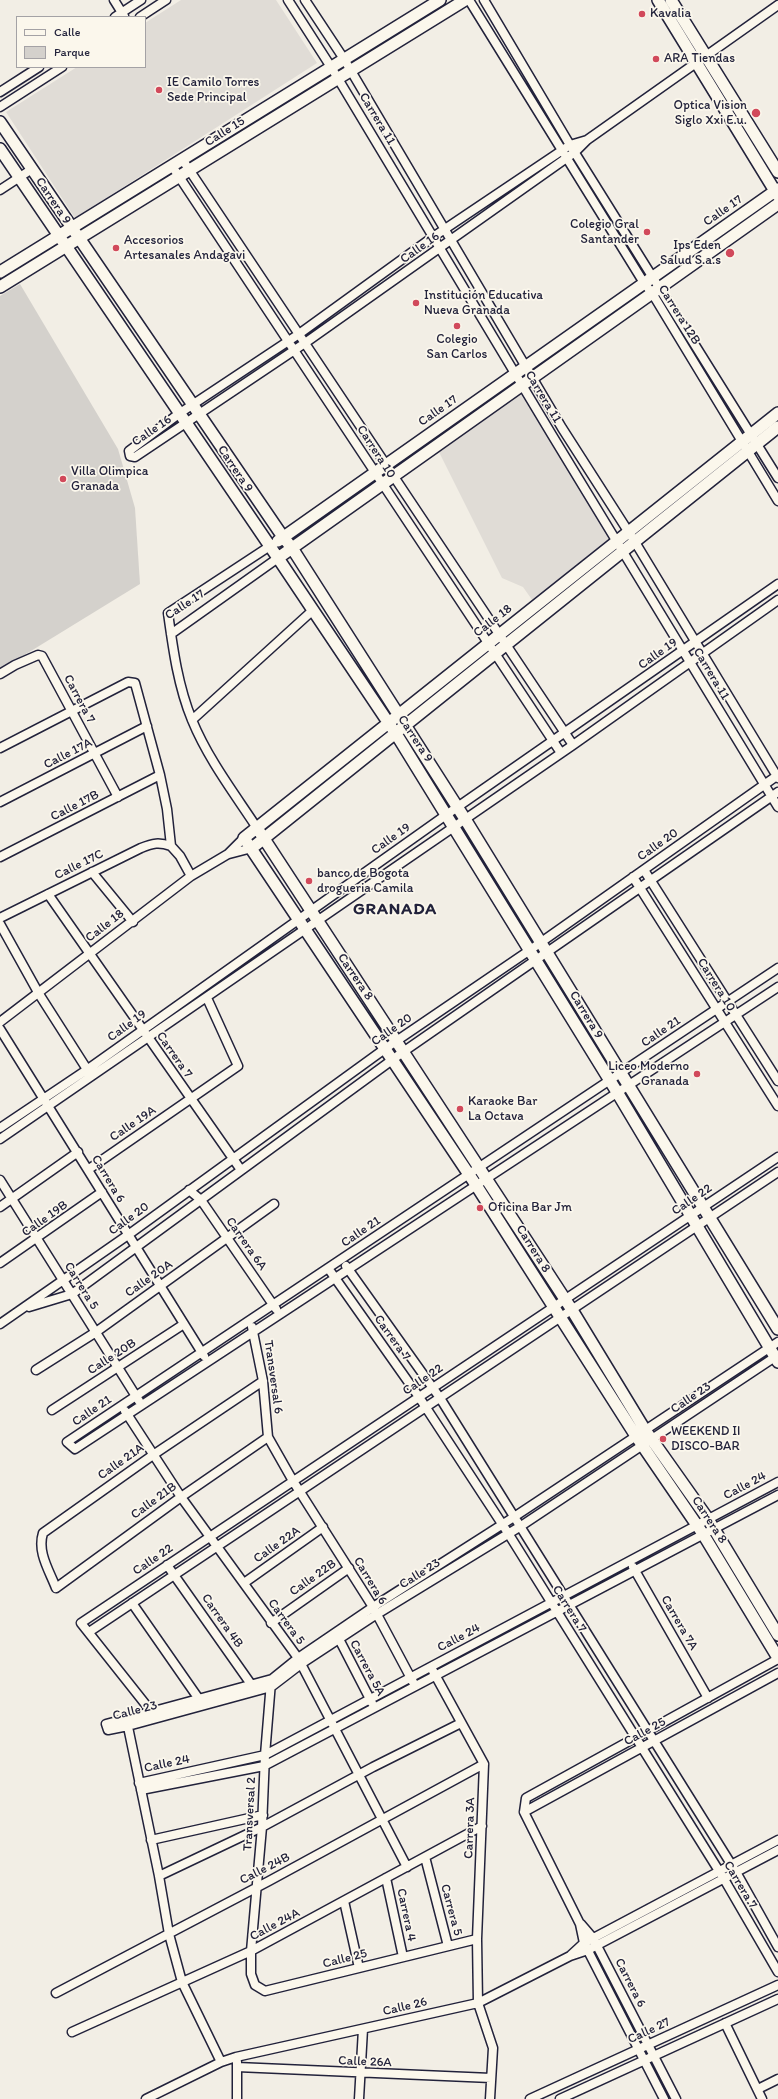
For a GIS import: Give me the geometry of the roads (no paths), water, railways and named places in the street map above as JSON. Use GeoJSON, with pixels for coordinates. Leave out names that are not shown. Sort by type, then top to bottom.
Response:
{"type":"FeatureCollection","features":[{"type":"Feature","properties":{"kind":"street"},"geometry":{"type":"LineString","coordinates":[[114,0],[121,16],[141,0]]}},
{"type":"Feature","properties":{"kind":"street"},"geometry":{"type":"LineString","coordinates":[[142,16],[166,0]]}},
{"type":"Feature","properties":{"kind":"street","name":"Carrera 11"},"geometry":{"type":"LineString","coordinates":[[288,0],[338,78],[514,374],[617,541],[764,785],[775,794],[778,807]]}},
{"type":"Feature","properties":{"kind":"street","name":"Carrera 11"},"geometry":{"type":"LineString","coordinates":[[305,0],[344,59],[534,377],[562,428],[635,542],[778,776]]}},
{"type":"Feature","properties":{"kind":"street","name":"Calle 15"},"geometry":{"type":"LineString","coordinates":[[0,272],[440,0]]}},
{"type":"Feature","properties":{"kind":"street","name":"Calle 15"},"geometry":{"type":"LineString","coordinates":[[0,287],[465,0]]}},
{"type":"Feature","properties":{"kind":"street","name":"Carrera 12B"},"geometry":{"type":"LineString","coordinates":[[469,0],[567,158],[656,291],[750,443],[778,501]]}},
{"type":"Feature","properties":{"kind":"street","name":"Carrera 12B"},"geometry":{"type":"LineString","coordinates":[[484,0],[648,280]]}},
{"type":"Feature","properties":{"kind":"street"},"geometry":{"type":"LineString","coordinates":[[658,0],[777,192]]}},
{"type":"Feature","properties":{"kind":"street"},"geometry":{"type":"LineString","coordinates":[[671,0],[778,172]]}},
{"type":"Feature","properties":{"kind":"street","name":"Calle 16"},"geometry":{"type":"LineString","coordinates":[[183,418],[135,457],[130,456],[129,451],[196,409],[433,237],[563,150],[572,149],[587,140],[778,5]]}},
{"type":"Feature","properties":{"kind":"street"},"geometry":{"type":"LineString","coordinates":[[0,92],[37,68]]}},
{"type":"Feature","properties":{"kind":"street"},"geometry":{"type":"LineString","coordinates":[[0,107],[60,68]]}},
{"type":"Feature","properties":{"kind":"street","name":"Carrera 9"},"geometry":{"type":"LineString","coordinates":[[0,122],[283,537],[292,548],[465,819],[778,1328]]}},
{"type":"Feature","properties":{"kind":"street","name":"Carrera 9"},"geometry":{"type":"LineString","coordinates":[[0,149],[270,546],[312,611],[395,733],[530,950],[609,1081],[618,1092],[696,1226],[776,1353]]}},
{"type":"Feature","properties":{"kind":"street","name":"Calle 16"},"geometry":{"type":"LineString","coordinates":[[196,409],[295,351],[567,158],[572,149]]}},
{"type":"Feature","properties":{"kind":"street","name":"Carrera 10"},"geometry":{"type":"LineString","coordinates":[[182,159],[573,745]]}},
{"type":"Feature","properties":{"kind":"street","name":"Carrera 10"},"geometry":{"type":"LineString","coordinates":[[172,166],[561,753]]}},
{"type":"Feature","properties":{"kind":"street"},"geometry":{"type":"LineString","coordinates":[[0,190],[32,169]]}},
{"type":"Feature","properties":{"kind":"street","name":"Calle 17"},"geometry":{"type":"LineString","coordinates":[[777,192],[648,280],[270,546],[168,613],[171,634],[778,204]]}},
{"type":"Feature","properties":{"kind":"street","name":"Calle 18"},"geometry":{"type":"LineString","coordinates":[[228,854],[252,848],[623,552],[750,443],[778,413]]}},
{"type":"Feature","properties":{"kind":"street","name":"Calle 18"},"geometry":{"type":"LineString","coordinates":[[0,1022],[134,922],[192,876],[228,854],[244,838],[628,532],[750,443],[778,427]]}},
{"type":"Feature","properties":{"kind":"street"},"geometry":{"type":"LineString","coordinates":[[552,435],[562,428]]}},
{"type":"Feature","properties":{"kind":"street","name":"Carrera 12B"},"geometry":{"type":"LineString","coordinates":[[750,443],[778,478]]}},
{"type":"Feature","properties":{"kind":"street","name":"Calle 19"},"geometry":{"type":"LineString","coordinates":[[2,1137],[47,1106],[142,1030],[205,984],[778,584]]}},
{"type":"Feature","properties":{"kind":"street","name":"Calle 19"},"geometry":{"type":"LineString","coordinates":[[0,1128],[43,1098],[148,1038],[210,996],[306,928],[573,745],[778,600]]}},
{"type":"Feature","properties":{"kind":"street"},"geometry":{"type":"LineString","coordinates":[[192,720],[312,611]]}},
{"type":"Feature","properties":{"kind":"street"},"geometry":{"type":"LineString","coordinates":[[171,634],[177,672],[192,720],[209,755],[257,828]]}},
{"type":"Feature","properties":{"kind":"street","name":"Carrera 7"},"geometry":{"type":"LineString","coordinates":[[0,674],[15,665],[41,654],[118,797]]}},
{"type":"Feature","properties":{"kind":"street"},"geometry":{"type":"LineString","coordinates":[[0,748],[128,682],[136,683],[160,775],[167,809],[171,846],[180,856],[192,876]]}},
{"type":"Feature","properties":{"kind":"street"},"geometry":{"type":"LineString","coordinates":[[525,699],[538,692]]}},
{"type":"Feature","properties":{"kind":"street","name":"Calle 17A"},"geometry":{"type":"LineString","coordinates":[[0,802],[147,726]]}},
{"type":"Feature","properties":{"kind":"street","name":"Calle 17B"},"geometry":{"type":"LineString","coordinates":[[0,857],[160,775]]}},
{"type":"Feature","properties":{"kind":"street","name":"Calle 20"},"geometry":{"type":"LineString","coordinates":[[0,1324],[128,1235],[386,1048],[530,950],[778,776]]}},
{"type":"Feature","properties":{"kind":"street","name":"Calle 20"},"geometry":{"type":"LineString","coordinates":[[22,1309],[72,1294],[403,1052],[775,794]]}},
{"type":"Feature","properties":{"kind":"street","name":"Carrera 8"},"geometry":{"type":"LineString","coordinates":[[257,828],[403,1052],[474,1171],[476,1185],[553,1308],[640,1433],[652,1438],[711,1524],[778,1635]]}},
{"type":"Feature","properties":{"kind":"street","name":"Carrera 8"},"geometry":{"type":"LineString","coordinates":[[244,838],[300,918],[394,1060],[474,1171],[486,1179],[572,1310],[640,1433],[642,1446],[700,1530],[778,1659]]}},
{"type":"Feature","properties":{"kind":"street","name":"Calle 17C"},"geometry":{"type":"LineString","coordinates":[[0,918],[153,843],[162,843],[171,846]]}},
{"type":"Feature","properties":{"kind":"street","name":"Carrera 10"},"geometry":{"type":"LineString","coordinates":[[644,870],[778,1081]]}},
{"type":"Feature","properties":{"kind":"street"},"geometry":{"type":"LineString","coordinates":[[92,872],[134,922]]}},
{"type":"Feature","properties":{"kind":"street","name":"Carrera 10"},"geometry":{"type":"LineString","coordinates":[[633,877],[778,1106]]}},
{"type":"Feature","properties":{"kind":"street","name":"Carrera 7"},"geometry":{"type":"LineString","coordinates":[[48,894],[241,1170]]}},
{"type":"Feature","properties":{"kind":"street"},"geometry":{"type":"LineString","coordinates":[[0,924],[39,994],[90,1072]]}},
{"type":"Feature","properties":{"kind":"street","name":"Calle 21"},"geometry":{"type":"LineString","coordinates":[[778,968],[67,1442],[75,1449],[778,987]]}},
{"type":"Feature","properties":{"kind":"street","name":"Calle 19A"},"geometry":{"type":"LineString","coordinates":[[89,1169],[191,1100],[238,1066],[210,996]]}},
{"type":"Feature","properties":{"kind":"street"},"geometry":{"type":"LineString","coordinates":[[186,998],[192,1008]]}},
{"type":"Feature","properties":{"kind":"street","name":"Carrera 6"},"geometry":{"type":"LineString","coordinates":[[0,1029],[47,1106],[89,1169],[128,1235],[162,1285],[184,1324],[208,1361]]}},
{"type":"Feature","properties":{"kind":"street"},"geometry":{"type":"LineString","coordinates":[[0,1128],[2,1137]]}},
{"type":"Feature","properties":{"kind":"street"},"geometry":{"type":"LineString","coordinates":[[0,1207],[78,1152]]}},
{"type":"Feature","properties":{"kind":"street","name":"Calle 22"},"geometry":{"type":"LineString","coordinates":[[778,1157],[81,1623],[88,1632],[778,1172]]}},
{"type":"Feature","properties":{"kind":"street","name":"Carrera 5"},"geometry":{"type":"LineString","coordinates":[[0,1180],[142,1405]]}},
{"type":"Feature","properties":{"kind":"street","name":"Carrera 6A"},"geometry":{"type":"LineString","coordinates":[[189,1190],[201,1200],[274,1304],[278,1315]]}},
{"type":"Feature","properties":{"kind":"street","name":"Calle 19B"},"geometry":{"type":"LineString","coordinates":[[0,1263],[37,1239],[102,1192]]}},
{"type":"Feature","properties":{"kind":"street","name":"Calle 20A"},"geometry":{"type":"LineString","coordinates":[[36,1370],[96,1332],[274,1204]]}},
{"type":"Feature","properties":{"kind":"street","name":"Carrera 7"},"geometry":{"type":"LineString","coordinates":[[342,1259],[440,1398],[521,1526],[736,1872],[778,1948]]}},
{"type":"Feature","properties":{"kind":"street","name":"Carrera 7"},"geometry":{"type":"LineString","coordinates":[[328,1268],[419,1397],[508,1533],[724,1879],[778,1972]]}},
{"type":"Feature","properties":{"kind":"street","name":"Transversal 6"},"geometry":{"type":"LineString","coordinates":[[248,1321],[254,1331],[263,1381],[268,1437]]}},
{"type":"Feature","properties":{"kind":"street","name":"Calle 20B"},"geometry":{"type":"LineString","coordinates":[[52,1410],[184,1324]]}},
{"type":"Feature","properties":{"kind":"street","name":"Calle 23"},"geometry":{"type":"LineString","coordinates":[[127,1723],[156,1719],[204,1706],[256,1691],[271,1683],[299,1661],[640,1433],[776,1353]]}},
{"type":"Feature","properties":{"kind":"street","name":"Calle 23"},"geometry":{"type":"LineString","coordinates":[[299,1661],[339,1639],[375,1611],[521,1526],[642,1446],[776,1353]]}},
{"type":"Feature","properties":{"kind":"street","name":"Calle 21A"},"geometry":{"type":"LineString","coordinates":[[56,1588],[42,1553],[40,1542],[43,1533],[153,1455],[263,1381]]}},
{"type":"Feature","properties":{"kind":"street","name":"Carrera 5"},"geometry":{"type":"LineString","coordinates":[[122,1406],[181,1497],[299,1661],[407,1867]]}},
{"type":"Feature","properties":{"kind":"street","name":"Carrera 6"},"geometry":{"type":"LineString","coordinates":[[268,1437],[293,1481],[375,1611],[415,1686]]}},
{"type":"Feature","properties":{"kind":"street","name":"Calle 21B"},"geometry":{"type":"LineString","coordinates":[[56,1588],[181,1497],[268,1437]]}},
{"type":"Feature","properties":{"kind":"street","name":"Calle 24"},"geometry":{"type":"LineString","coordinates":[[140,1786],[264,1766],[635,1570],[778,1482]]}},
{"type":"Feature","properties":{"kind":"street","name":"Calle 24"},"geometry":{"type":"LineString","coordinates":[[711,1524],[778,1495]]}},
{"type":"Feature","properties":{"kind":"street","name":"Calle 22A"},"geometry":{"type":"LineString","coordinates":[[244,1583],[323,1527]]}},
{"type":"Feature","properties":{"kind":"street","name":"Calle 24"},"geometry":{"type":"LineString","coordinates":[[140,1786],[265,1755],[630,1561],[700,1530]]}},
{"type":"Feature","properties":{"kind":"street","name":"Carrera 7A"},"geometry":{"type":"LineString","coordinates":[[630,1561],[708,1698]]}},
{"type":"Feature","properties":{"kind":"street","name":"Carrera 4B"},"geometry":{"type":"LineString","coordinates":[[167,1565],[256,1691]]}},
{"type":"Feature","properties":{"kind":"street","name":"Calle 22B"},"geometry":{"type":"LineString","coordinates":[[271,1623],[349,1568]]}},
{"type":"Feature","properties":{"kind":"street"},"geometry":{"type":"LineString","coordinates":[[132,1603],[204,1706]]}},
{"type":"Feature","properties":{"kind":"street"},"geometry":{"type":"LineString","coordinates":[[88,1632],[156,1719]]}},
{"type":"Feature","properties":{"kind":"street","name":"Carrera 5A"},"geometry":{"type":"LineString","coordinates":[[339,1639],[374,1708]]}},
{"type":"Feature","properties":{"kind":"street","name":"Calle 25"},"geometry":{"type":"LineString","coordinates":[[524,1812],[526,1798],[778,1659]]}},
{"type":"Feature","properties":{"kind":"street"},"geometry":{"type":"LineString","coordinates":[[430,1667],[484,1764]]}},
{"type":"Feature","properties":{"kind":"street","name":"Calle 25"},"geometry":{"type":"LineString","coordinates":[[524,1812],[778,1673]]}},
{"type":"Feature","properties":{"kind":"street","name":"Calle 23"},"geometry":{"type":"LineString","coordinates":[[127,1723],[151,1711],[251,1684],[271,1683]]}},
{"type":"Feature","properties":{"kind":"street","name":"Transversal 2"},"geometry":{"type":"LineString","coordinates":[[251,1951],[262,1827],[264,1766],[271,1683]]}},
{"type":"Feature","properties":{"kind":"street"},"geometry":{"type":"LineString","coordinates":[[127,1723],[151,1840],[160,1876],[169,1934],[182,1982],[220,2062]]}},
{"type":"Feature","properties":{"kind":"street"},"geometry":{"type":"LineString","coordinates":[[160,1876],[262,1827],[461,1723]]}},
{"type":"Feature","properties":{"kind":"street","name":"Calle 24B"},"geometry":{"type":"LineString","coordinates":[[56,1993],[169,1934],[484,1764]]}},
{"type":"Feature","properties":{"kind":"street","name":"Carrera 3A"},"geometry":{"type":"LineString","coordinates":[[484,1764],[477,1939],[478,2003],[492,2048],[490,2099]]}},
{"type":"Feature","properties":{"kind":"street","name":"Carrera 6"},"geometry":{"type":"LineString","coordinates":[[524,1812],[580,1924],[586,1946],[664,2099]]}},
{"type":"Feature","properties":{"kind":"street"},"geometry":{"type":"LineString","coordinates":[[151,1840],[262,1815]]}},
{"type":"Feature","properties":{"kind":"street","name":"Calle 24A"},"geometry":{"type":"LineString","coordinates":[[72,2032],[251,1951],[482,1826]]}},
{"type":"Feature","properties":{"kind":"street","name":"Calle 26"},"geometry":{"type":"LineString","coordinates":[[595,1942],[718,1871],[778,1840]]}},
{"type":"Feature","properties":{"kind":"street","name":"Calle 26"},"geometry":{"type":"LineString","coordinates":[[146,2099],[220,2062],[236,2057],[478,2003],[570,1956],[586,1946],[724,1879],[778,1850]]}},
{"type":"Feature","properties":{"kind":"street","name":"Carrera 5"},"geometry":{"type":"LineString","coordinates":[[425,1857],[448,1946]]}},
{"type":"Feature","properties":{"kind":"street","name":"Carrera 4"},"geometry":{"type":"LineString","coordinates":[[386,1878],[403,1957]]}},
{"type":"Feature","properties":{"kind":"street"},"geometry":{"type":"LineString","coordinates":[[344,1901],[359,1968]]}},
{"type":"Feature","properties":{"kind":"street","name":"Carrera 6"},"geometry":{"type":"LineString","coordinates":[[580,1924],[595,1942],[676,2099]]}},
{"type":"Feature","properties":{"kind":"street","name":"Calle 25"},"geometry":{"type":"LineString","coordinates":[[251,1951],[252,1980],[259,1988],[265,1991],[477,1939]]}},
{"type":"Feature","properties":{"kind":"street","name":"Calle 27"},"geometry":{"type":"LineString","coordinates":[[530,2099],[778,1985]]}},
{"type":"Feature","properties":{"kind":"street","name":"Calle 27"},"geometry":{"type":"LineString","coordinates":[[560,2099],[778,1999]]}},
{"type":"Feature","properties":{"kind":"street"},"geometry":{"type":"LineString","coordinates":[[725,2024],[762,2099]]}},
{"type":"Feature","properties":{"kind":"street"},"geometry":{"type":"LineString","coordinates":[[359,2099],[363,2029]]}},
{"type":"Feature","properties":{"kind":"street"},"geometry":{"type":"LineString","coordinates":[[236,2057],[237,2099]]}},
{"type":"Feature","properties":{"kind":"street","name":"Calle 26A"},"geometry":{"type":"LineString","coordinates":[[237,2067],[361,2074],[491,2078]]}},
{"type":"Feature","properties":{"kind":"street"},"geometry":{"type":"LineString","coordinates":[[758,2089],[778,2079]]}},
{"type":"Feature","properties":{"kind":"place","name":"Kavalia"},"geometry":{"type":"Point","coordinates":[642,14]}},
{"type":"Feature","properties":{"kind":"place","name":"ARA Tiendas"},"geometry":{"type":"Point","coordinates":[656,59]}},
{"type":"Feature","properties":{"kind":"place","name":"IE Camilo Torres Sede Principal"},"geometry":{"type":"Point","coordinates":[159,90]}},
{"type":"Feature","properties":{"kind":"place","name":"Optica Vision Siglo Xxi E.u."},"geometry":{"type":"Point","coordinates":[756,113]}},
{"type":"Feature","properties":{"kind":"place","name":"Colegio Gral Santander"},"geometry":{"type":"Point","coordinates":[647,232]}},
{"type":"Feature","properties":{"kind":"place","name":"Accesorios Artesanales Andagavi"},"geometry":{"type":"Point","coordinates":[116,248]}},
{"type":"Feature","properties":{"kind":"place","name":"Ips Eden Salud S.a.s"},"geometry":{"type":"Point","coordinates":[730,253]}},
{"type":"Feature","properties":{"kind":"place","name":"Institución Educativa Nueva Granada"},"geometry":{"type":"Point","coordinates":[416,303]}},
{"type":"Feature","properties":{"kind":"place","name":"Colegio San Carlos"},"geometry":{"type":"Point","coordinates":[457,326]}},
{"type":"Feature","properties":{"kind":"place","name":"Villa Olimpica Granada"},"geometry":{"type":"Point","coordinates":[63,479]}},
{"type":"Feature","properties":{"kind":"place","name":"banco de Bogota drogueria Camila"},"geometry":{"type":"Point","coordinates":[309,881]}},
{"type":"Feature","properties":{"kind":"place","name":"Liceo Moderno Granada"},"geometry":{"type":"Point","coordinates":[697,1074]}},
{"type":"Feature","properties":{"kind":"place","name":"Karaoke Bar La Octava"},"geometry":{"type":"Point","coordinates":[460,1109]}},
{"type":"Feature","properties":{"kind":"place","name":"Oficina Bar Jm"},"geometry":{"type":"Point","coordinates":[480,1208]}},
{"type":"Feature","properties":{"kind":"place","name":"WEEKEND II DISCO-BAR"},"geometry":{"type":"Point","coordinates":[663,1439]}},
{"type":"Feature","properties":{"kind":"district","name":"GRANADA"},"geometry":{"type":"Point","coordinates":[395,910]}}]}
